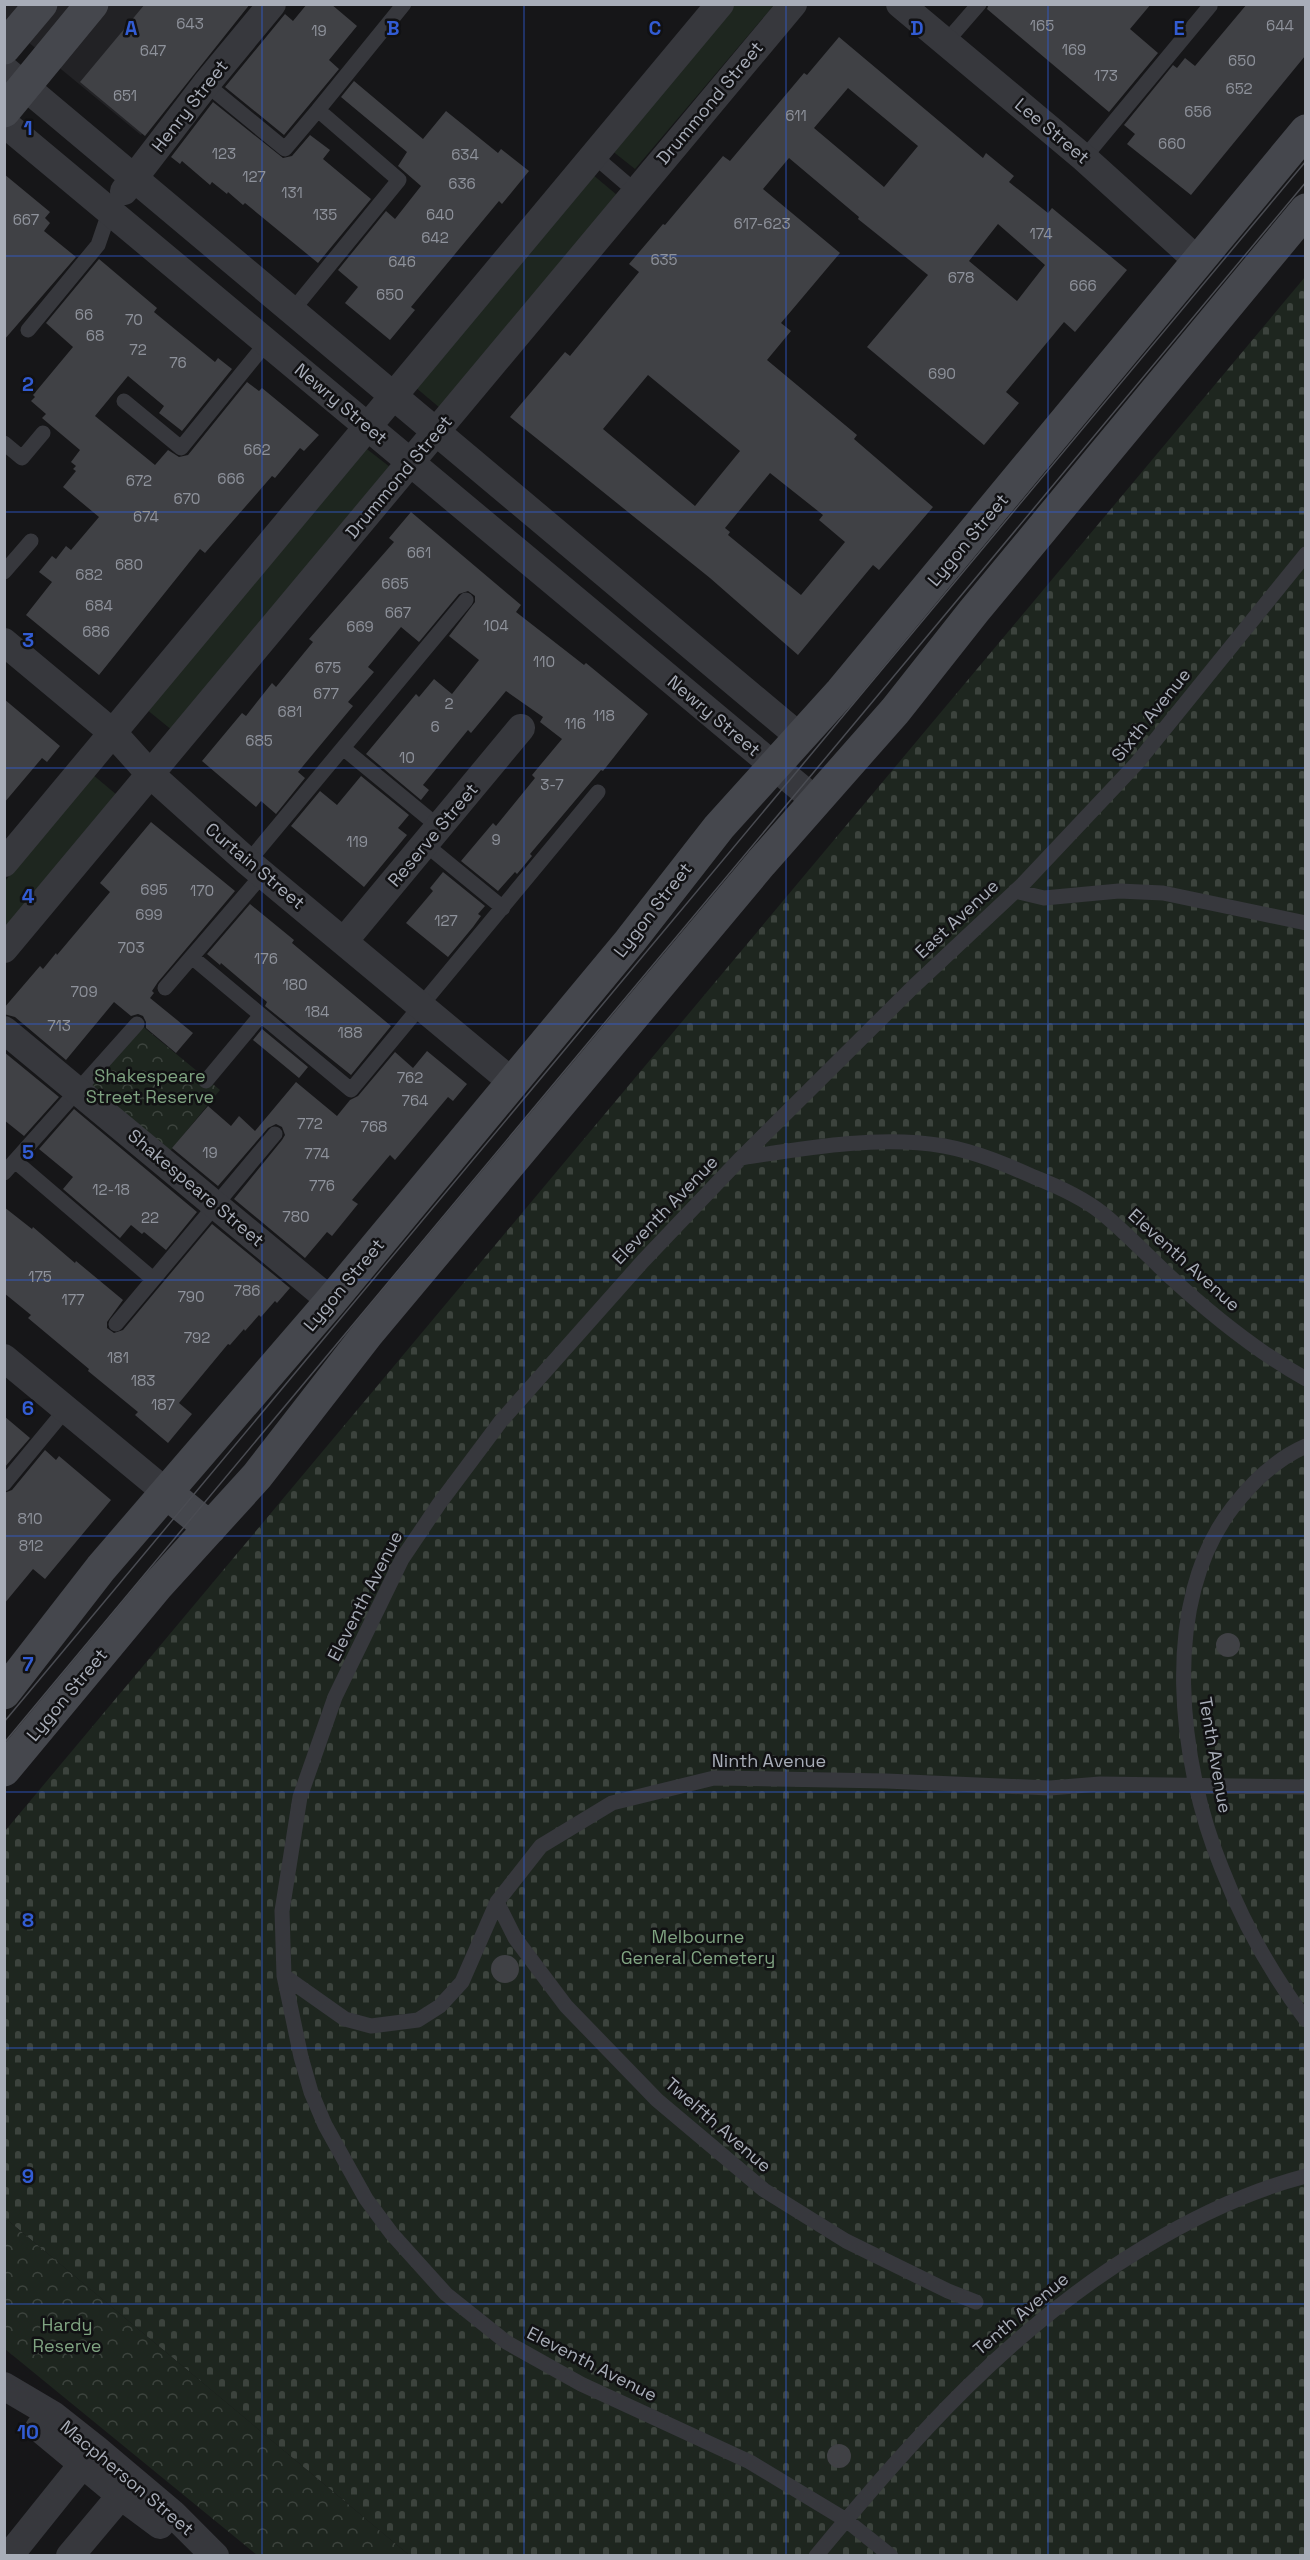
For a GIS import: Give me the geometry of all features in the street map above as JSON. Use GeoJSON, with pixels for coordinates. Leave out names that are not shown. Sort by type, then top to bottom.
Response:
{"type":"FeatureCollection","features":[{"type":"Feature","properties":{"kind":"street"},"geometry":{"type":"LineString","coordinates":[[4,48],[41,4]]}},
{"type":"Feature","properties":{"kind":"street"},"geometry":{"type":"LineString","coordinates":[[92,4],[11,89],[134,177],[842,772]]}},
{"type":"Feature","properties":{"kind":"street","name":"Henry Street"},"geometry":{"type":"LineString","coordinates":[[110,210],[206,84],[272,4]]}},
{"type":"Feature","properties":{"kind":"street"},"geometry":{"type":"LineString","coordinates":[[4,863],[720,4]]}},
{"type":"Feature","properties":{"kind":"street","name":"Drummond Street"},"geometry":{"type":"LineString","coordinates":[[4,949],[793,4]]}},
{"type":"Feature","properties":{"kind":"street","name":"Lee Street"},"geometry":{"type":"LineString","coordinates":[[900,4],[1084,158],[1199,262]]}},
{"type":"Feature","properties":{"kind":"street","name":"Newry Street"},"geometry":{"type":"LineString","coordinates":[[4,123],[816,801]]}},
{"type":"Feature","properties":{"kind":"street","name":"Lygon Street"},"geometry":{"type":"LineString","coordinates":[[4,1693],[101,1568],[331,1301],[630,941],[685,868],[801,738],[1199,262],[1305,131]]}},
{"type":"Feature","properties":{"kind":"street","name":"Lygon Street"},"geometry":{"type":"LineString","coordinates":[[4,1770],[157,1586],[263,1468],[368,1333],[761,863],[909,695],[974,611],[1305,210]]}},
{"type":"Feature","properties":{"kind":"street"},"geometry":{"type":"LineString","coordinates":[[1199,262],[1236,293]]}},
{"type":"Feature","properties":{"kind":"street","name":"Curtain Street"},"geometry":{"type":"LineString","coordinates":[[7,649],[113,733],[150,774],[256,868],[512,1082]]}},
{"type":"Feature","properties":{"kind":"street","name":"Reserve Street"},"geometry":{"type":"LineString","coordinates":[[344,941],[521,728]]}},
{"type":"Feature","properties":{"kind":"street","name":"Shakespeare Street"},"geometry":{"type":"LineString","coordinates":[[4,1030],[331,1301]]}},
{"type":"Feature","properties":{"kind":"street"},"geometry":{"type":"LineString","coordinates":[[512,1082],[550,1114]]}},
{"type":"Feature","properties":{"kind":"street"},"geometry":{"type":"LineString","coordinates":[[331,1301],[368,1333]]}},
{"type":"Feature","properties":{"kind":"street"},"geometry":{"type":"LineString","coordinates":[[4,1358],[210,1528]]}},
{"type":"Feature","properties":{"kind":"street","name":"Macpherson Street"},"geometry":{"type":"LineString","coordinates":[[4,2388],[53,2415],[89,2457],[128,2488],[173,2514],[215,2556]]}},
{"type":"Feature","properties":{"kind":"street"},"geometry":{"type":"LineString","coordinates":[[9,2556],[89,2457]]}},
{"type":"Feature","properties":{"kind":"street"},"geometry":{"type":"LineString","coordinates":[[70,2556],[128,2488]]}},
{"type":"Feature","properties":{"kind":"street","name":"Macpherson Street"},"geometry":{"type":"LineString","coordinates":[[128,2488],[165,2529],[210,2556]]}},
{"type":"Feature","properties":{"kind":"lane"},"geometry":{"type":"LineString","coordinates":[[206,84],[285,149],[404,4]]}},
{"type":"Feature","properties":{"kind":"lane"},"geometry":{"type":"LineString","coordinates":[[946,42],[979,4]]}},
{"type":"Feature","properties":{"kind":"lane"},"geometry":{"type":"LineString","coordinates":[[1084,158],[1210,6],[1209,4]]}},
{"type":"Feature","properties":{"kind":"lane"},"geometry":{"type":"LineString","coordinates":[[292,311],[399,180],[318,110]]}},
{"type":"Feature","properties":{"kind":"lane"},"geometry":{"type":"LineString","coordinates":[[593,155],[635,191]]}},
{"type":"Feature","properties":{"kind":"lane"},"geometry":{"type":"LineString","coordinates":[[28,330],[98,245],[110,210]]}},
{"type":"Feature","properties":{"kind":"lane"},"geometry":{"type":"LineString","coordinates":[[124,401],[181,448],[267,342]]}},
{"type":"Feature","properties":{"kind":"lane"},"geometry":{"type":"LineString","coordinates":[[4,443],[22,458],[43,433]]}},
{"type":"Feature","properties":{"kind":"lane"},"geometry":{"type":"LineString","coordinates":[[4,572],[31,541]]}},
{"type":"Feature","properties":{"kind":"lane","name":"Sixth Avenue"},"geometry":{"type":"LineString","coordinates":[[1016,891],[1137,764],[1305,554]]}},
{"type":"Feature","properties":{"kind":"lane"},"geometry":{"type":"LineString","coordinates":[[165,988],[193,958],[343,748],[466,600]]}},
{"type":"Feature","properties":{"kind":"lane"},"geometry":{"type":"LineString","coordinates":[[343,748],[502,908]]}},
{"type":"Feature","properties":{"kind":"lane"},"geometry":{"type":"LineString","coordinates":[[193,958],[351,1090],[598,792]]}},
{"type":"Feature","properties":{"kind":"lane","name":"East Avenue"},"geometry":{"type":"LineString","coordinates":[[741,1158],[906,994],[1016,891],[1044,898],[1119,891],[1162,893],[1305,923]]}},
{"type":"Feature","properties":{"kind":"lane"},"geometry":{"type":"LineString","coordinates":[[206,1081],[261,1015]]}},
{"type":"Feature","properties":{"kind":"lane"},"geometry":{"type":"LineString","coordinates":[[4,1173],[137,1024]]}},
{"type":"Feature","properties":{"kind":"lane"},"geometry":{"type":"LineString","coordinates":[[116,1324],[274,1134]]}},
{"type":"Feature","properties":{"kind":"lane","name":"Eleventh Avenue"},"geometry":{"type":"LineString","coordinates":[[891,2556],[846,2520],[750,2462],[619,2402],[539,2362],[476,2319],[446,2294],[417,2264],[370,2205],[325,2125],[310,2092],[284,1976],[282,1911],[300,1797],[335,1697],[402,1559],[439,1504],[501,1421],[636,1268],[741,1158],[785,1151],[875,1143],[943,1146],[1008,1165],[1046,1182],[1100,1212],[1229,1327],[1305,1379]]}},
{"type":"Feature","properties":{"kind":"lane"},"geometry":{"type":"LineString","coordinates":[[15,1161],[153,1279]]}},
{"type":"Feature","properties":{"kind":"lane"},"geometry":{"type":"LineString","coordinates":[[4,1484],[66,1409]]}},
{"type":"Feature","properties":{"kind":"lane","name":"Tenth Avenue"},"geometry":{"type":"LineString","coordinates":[[1305,1446],[1269,1468],[1245,1491],[1225,1517],[1209,1545],[1195,1581],[1185,1631],[1182,1678],[1187,1731],[1197,1787],[1220,1866],[1259,1949],[1305,2020]]}},
{"type":"Feature","properties":{"kind":"lane","name":"Ninth Avenue"},"geometry":{"type":"LineString","coordinates":[[284,1976],[345,2019],[371,2026],[418,2020],[440,2006],[462,1982],[497,1902],[541,1846],[612,1803],[714,1778],[886,1781],[1050,1788],[1100,1784],[1305,1787]]}},
{"type":"Feature","properties":{"kind":"lane","name":"Twelfth Avenue"},"geometry":{"type":"LineString","coordinates":[[497,1902],[515,1938],[566,2006],[657,2100],[764,2190],[846,2241],[948,2291],[976,2301]]}},
{"type":"Feature","properties":{"kind":"lane","name":"Tenth Avenue"},"geometry":{"type":"LineString","coordinates":[[816,2556],[902,2453],[956,2397],[1012,2343],[1070,2296],[1154,2241],[1215,2208],[1305,2176]]}},
{"type":"Feature","properties":{"kind":"shaded area"},"geometry":{"type":"Polygon","coordinates":[[[4,5],[249,5],[141,135],[5,23],[4,5]]]}},
{"type":"Feature","properties":{"kind":"green space"},"geometry":{"type":"Polygon","coordinates":[[[733,5],[774,5],[635,169],[611,150],[733,5]]]}},
{"type":"Feature","properties":{"kind":"green space"},"geometry":{"type":"Polygon","coordinates":[[[592,174],[617,195],[440,408],[415,387],[592,174]]]}},
{"type":"Feature","properties":{"kind":"green space","name":"Melbourne General Cemetery"},"geometry":{"type":"Polygon","coordinates":[[[1305,277],[1305,2555],[409,2555],[5,2218],[5,1831],[1305,277]]]}},
{"type":"Feature","properties":{"kind":"green space"},"geometry":{"type":"Polygon","coordinates":[[[363,446],[390,467],[173,731],[146,709],[363,446]]]}},
{"type":"Feature","properties":{"kind":"green space"},"geometry":{"type":"Polygon","coordinates":[[[92,774],[117,795],[5,928],[5,881],[92,774]]]}},
{"type":"Feature","properties":{"kind":"green space","name":"Shakespeare Street Reserve"},"geometry":{"type":"Polygon","coordinates":[[[141,1025],[220,1090],[167,1155],[80,1082],[141,1025]]]}},
{"type":"Feature","properties":{"kind":"green space","name":"Hardy Reserve"},"geometry":{"type":"Polygon","coordinates":[[[5,2218],[409,2555],[257,2555],[5,2349],[5,2218]]]}},
{"type":"Feature","properties":{"kind":"building"},"geometry":{"type":"Polygon","coordinates":[[[145,4],[250,4],[145,136],[80,82],[145,4]]]}},
{"type":"Feature","properties":{"kind":"building"},"geometry":{"type":"Polygon","coordinates":[[[307,4],[331,4],[357,26],[329,60],[339,69],[284,135],[225,87],[285,14],[293,21],[307,4]]]}},
{"type":"Feature","properties":{"kind":"building"},"geometry":{"type":"Polygon","coordinates":[[[989,4],[1151,4],[1130,29],[1158,53],[1109,112],[987,9],[989,4]]]}},
{"type":"Feature","properties":{"kind":"building"},"geometry":{"type":"Polygon","coordinates":[[[1247,4],[1305,4],[1305,56],[1191,195],[1127,144],[1135,134],[1124,125],[1173,65],[1177,68],[1185,58],[1195,66],[1247,4]]]}},
{"type":"Feature","properties":{"kind":"building"},"geometry":{"type":"Polygon","coordinates":[[[839,37],[983,158],[986,153],[1014,176],[1009,182],[1048,213],[1052,208],[1127,270],[1075,332],[1064,322],[1006,392],[1019,403],[984,445],[867,347],[928,275],[858,219],[859,217],[789,158],[763,189],[840,253],[781,323],[791,331],[767,360],[857,435],[854,439],[933,507],[879,570],[873,565],[798,655],[710,578],[510,417],[565,352],[570,356],[639,272],[629,264],[663,224],[665,225],[723,156],[730,161],[804,73],[807,75],[839,37]],[[848,88],[814,128],[884,187],[918,146],[848,88]],[[998,224],[969,261],[1017,301],[1045,265],[998,224]],[[648,375],[603,429],[695,506],[740,451],[648,375]],[[770,473],[725,528],[730,532],[728,535],[801,595],[845,542],[819,520],[823,515],[770,473]]]}},
{"type":"Feature","properties":{"kind":"building"},"geometry":{"type":"Polygon","coordinates":[[[354,81],[423,139],[446,111],[498,153],[501,149],[529,171],[502,204],[499,201],[411,307],[415,310],[390,340],[345,303],[358,287],[338,270],[386,211],[395,219],[421,186],[398,166],[407,152],[341,97],[354,81]]]}},
{"type":"Feature","properties":{"kind":"building"},"geometry":{"type":"Polygon","coordinates":[[[213,102],[283,158],[292,156],[310,135],[330,150],[323,159],[371,199],[318,263],[245,203],[243,205],[212,182],[210,185],[182,161],[180,164],[171,157],[213,102]]]}},
{"type":"Feature","properties":{"kind":"building"},"geometry":{"type":"Polygon","coordinates":[[[4,174],[50,212],[45,218],[50,223],[44,231],[76,257],[4,340],[4,174]]]}},
{"type":"Feature","properties":{"kind":"building"},"geometry":{"type":"Polygon","coordinates":[[[99,259],[157,308],[154,312],[215,362],[218,358],[232,369],[182,431],[159,413],[164,406],[128,376],[95,416],[155,465],[168,450],[179,457],[188,455],[247,382],[259,391],[262,388],[319,435],[304,451],[300,448],[275,478],[272,476],[205,553],[200,549],[99,675],[26,615],[52,582],[39,572],[52,556],[56,559],[66,546],[71,550],[99,517],[63,487],[76,471],[73,469],[76,466],[71,462],[80,450],[42,418],[46,414],[31,401],[35,397],[33,395],[73,347],[46,323],[99,259]]]}},
{"type":"Feature","properties":{"kind":"building"},"geometry":{"type":"Polygon","coordinates":[[[411,512],[521,605],[516,612],[584,665],[586,663],[648,714],[603,771],[601,770],[530,854],[532,856],[517,874],[515,872],[498,891],[461,861],[493,823],[496,826],[535,778],[532,775],[562,739],[540,722],[543,717],[506,691],[471,733],[468,730],[423,785],[429,790],[421,800],[366,754],[416,694],[419,697],[434,679],[452,694],[479,660],[449,636],[475,602],[475,596],[468,591],[459,594],[419,642],[401,627],[368,667],[374,672],[348,702],[353,706],[298,772],[305,778],[276,814],[261,801],[256,807],[202,761],[242,713],[246,716],[272,683],[276,687],[313,642],[309,639],[394,542],[389,538],[411,512]]]}},
{"type":"Feature","properties":{"kind":"building"},"geometry":{"type":"Polygon","coordinates":[[[4,699],[60,746],[47,762],[42,758],[4,803],[4,699]]]}},
{"type":"Feature","properties":{"kind":"building"},"geometry":{"type":"Polygon","coordinates":[[[361,776],[409,815],[398,828],[407,835],[364,887],[291,826],[320,791],[337,805],[361,776]]]}},
{"type":"Feature","properties":{"kind":"building"},"geometry":{"type":"Polygon","coordinates":[[[151,822],[235,891],[152,991],[154,993],[150,998],[193,1033],[176,1053],[146,1028],[143,1016],[138,1014],[131,1016],[114,1002],[66,1060],[15,1017],[4,1014],[4,1008],[40,966],[43,969],[56,953],[57,955],[110,892],[100,883],[151,822]]]}},
{"type":"Feature","properties":{"kind":"building"},"geometry":{"type":"Polygon","coordinates":[[[443,872],[485,906],[478,914],[481,916],[448,957],[406,923],[433,891],[430,888],[443,872]]]}},
{"type":"Feature","properties":{"kind":"building"},"geometry":{"type":"Polygon","coordinates":[[[250,904],[294,940],[292,943],[391,1026],[351,1075],[265,1006],[267,1002],[207,954],[250,904]]]}},
{"type":"Feature","properties":{"kind":"building"},"geometry":{"type":"Polygon","coordinates":[[[262,1029],[308,1067],[299,1078],[253,1040],[262,1029]]]}},
{"type":"Feature","properties":{"kind":"building"},"geometry":{"type":"Polygon","coordinates":[[[427,1051],[467,1084],[453,1101],[448,1097],[395,1160],[390,1155],[352,1200],[358,1204],[332,1236],[327,1232],[305,1258],[234,1199],[282,1140],[285,1135],[282,1127],[276,1124],[268,1128],[218,1186],[172,1148],[208,1106],[231,1126],[239,1116],[255,1131],[296,1082],[337,1116],[350,1100],[358,1096],[395,1052],[413,1068],[427,1051]]]}},
{"type":"Feature","properties":{"kind":"building"},"geometry":{"type":"Polygon","coordinates":[[[4,1052],[59,1097],[24,1136],[4,1120],[4,1052]]]}},
{"type":"Feature","properties":{"kind":"building"},"geometry":{"type":"Polygon","coordinates":[[[74,1109],[197,1212],[166,1250],[144,1232],[142,1234],[131,1225],[120,1238],[63,1189],[73,1177],[39,1149],[74,1109]]]}},
{"type":"Feature","properties":{"kind":"building"},"geometry":{"type":"Polygon","coordinates":[[[4,1207],[32,1229],[33,1227],[123,1300],[107,1322],[107,1328],[114,1333],[123,1330],[212,1224],[290,1288],[277,1303],[275,1301],[261,1317],[259,1315],[245,1331],[244,1329],[230,1345],[228,1344],[179,1403],[192,1414],[168,1443],[135,1415],[138,1412],[28,1318],[31,1315],[4,1293],[4,1207]]]}},
{"type":"Feature","properties":{"kind":"building"},"geometry":{"type":"Polygon","coordinates":[[[4,1416],[30,1438],[4,1468],[4,1416]]]}},
{"type":"Feature","properties":{"kind":"building"},"geometry":{"type":"Polygon","coordinates":[[[45,1450],[56,1460],[59,1456],[111,1500],[45,1579],[33,1569],[4,1604],[4,1493],[12,1490],[45,1450]]]}},
{"type":"Feature","properties":{"kind":"building"},"geometry":{"type":"Polygon","coordinates":[[[1228,1633],[1237,1636],[1240,1645],[1237,1654],[1228,1657],[1219,1654],[1216,1645],[1219,1636],[1228,1633]]]}},
{"type":"Feature","properties":{"kind":"building"},"geometry":{"type":"Polygon","coordinates":[[[505,1955],[515,1959],[519,1969],[515,1979],[505,1983],[495,1979],[491,1969],[495,1959],[505,1955]]]}},
{"type":"Feature","properties":{"kind":"building"},"geometry":{"type":"Polygon","coordinates":[[[839,2444],[848,2447],[851,2456],[848,2465],[839,2468],[830,2465],[827,2456],[830,2447],[839,2444]]]}},
{"type":"Feature","properties":{"kind":"tram line"},"geometry":{"type":"LineString","coordinates":[[4,1722],[1306,161]]}},
{"type":"Feature","properties":{"kind":"tram line"},"geometry":{"type":"LineString","coordinates":[[4,1743],[1306,182]]}}]}
